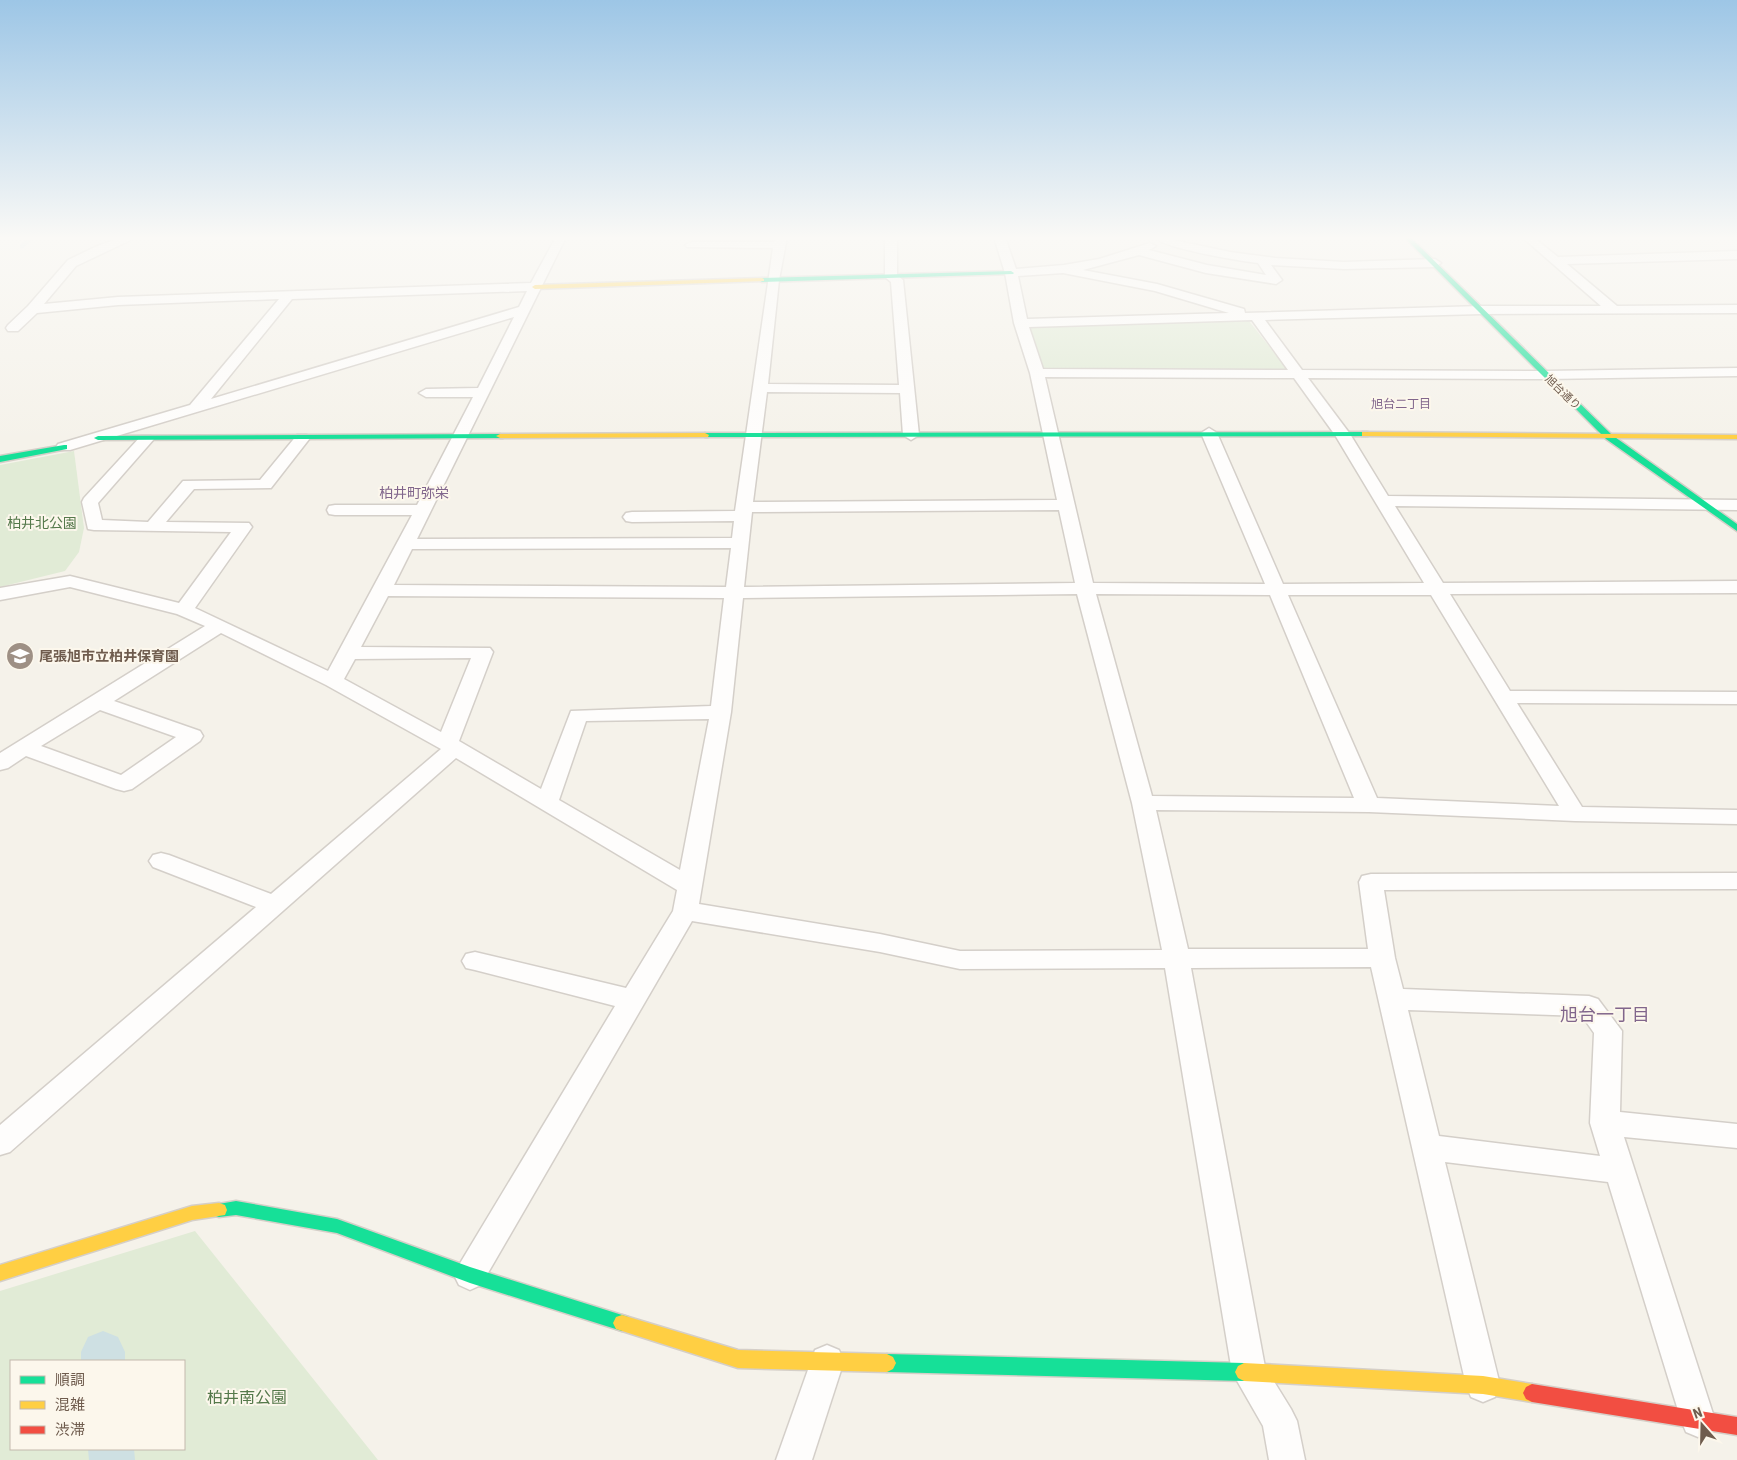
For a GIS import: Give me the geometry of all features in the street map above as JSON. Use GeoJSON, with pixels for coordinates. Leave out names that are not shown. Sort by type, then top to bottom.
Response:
{"type":"FeatureCollection","features":[{"type":"Feature","properties":{"kind":"street"},"geometry":{"type":"LineString","coordinates":[[12,328],[36,305]]}},
{"type":"Feature","properties":{"kind":"street"},"geometry":{"type":"LineString","coordinates":[[33,309],[74,305]]}},
{"type":"Feature","properties":{"kind":"street"},"geometry":{"type":"LineString","coordinates":[[196,407],[281,305]]}},
{"type":"Feature","properties":{"kind":"street"},"geometry":{"type":"LineString","coordinates":[[333,681],[406,544],[526,305]]}},
{"type":"Feature","properties":{"kind":"street"},"geometry":{"type":"LineString","coordinates":[[470,1274],[632,1000],[687,899],[721,712],[736,593],[743,512],[755,436],[770,305]]}},
{"type":"Feature","properties":{"kind":"street"},"geometry":{"type":"LineString","coordinates":[[899,305],[911,436]]}},
{"type":"Feature","properties":{"kind":"street"},"geometry":{"type":"LineString","coordinates":[[1017,305],[1021,323],[1037,373],[1085,588],[1143,803],[1178,960],[1249,1372],[1279,1421],[1287,1460]]}},
{"type":"Feature","properties":{"kind":"street"},"geometry":{"type":"LineString","coordinates":[[1217,305],[1263,317],[1299,374],[1342,434],[1575,814]]}},
{"type":"Feature","properties":{"kind":"street","name":"旭台通り"},"geometry":{"type":"LineString","coordinates":[[1476,305],[1609,437],[1737,528]]}},
{"type":"Feature","properties":{"kind":"street"},"geometry":{"type":"LineString","coordinates":[[1608,305],[1613,309]]}},
{"type":"Feature","properties":{"kind":"street"},"geometry":{"type":"LineString","coordinates":[[1021,323],[1481,310],[1737,309]]}},
{"type":"Feature","properties":{"kind":"street"},"geometry":{"type":"LineString","coordinates":[[0,459],[64,448],[524,310]]}},
{"type":"Feature","properties":{"kind":"street"},"geometry":{"type":"LineString","coordinates":[[1037,373],[1546,375],[1737,372]]}},
{"type":"Feature","properties":{"kind":"street"},"geometry":{"type":"LineString","coordinates":[[761,388],[907,389]]}},
{"type":"Feature","properties":{"kind":"street"},"geometry":{"type":"LineString","coordinates":[[426,393],[482,392]]}},
{"type":"Feature","properties":{"kind":"street"},"geometry":{"type":"LineString","coordinates":[[98,438],[911,436],[1209,433],[1737,437]]}},
{"type":"Feature","properties":{"kind":"street"},"geometry":{"type":"LineString","coordinates":[[1209,433],[1369,805]]}},
{"type":"Feature","properties":{"kind":"street"},"geometry":{"type":"LineString","coordinates":[[153,526],[189,484],[266,485],[302,438]]}},
{"type":"Feature","properties":{"kind":"street"},"geometry":{"type":"LineString","coordinates":[[146,439],[90,502],[94,525],[242,527],[184,610]]}},
{"type":"Feature","properties":{"kind":"street"},"geometry":{"type":"LineString","coordinates":[[1382,501],[1737,505]]}},
{"type":"Feature","properties":{"kind":"street"},"geometry":{"type":"LineString","coordinates":[[632,517],[743,512],[1067,505]]}},
{"type":"Feature","properties":{"kind":"street"},"geometry":{"type":"LineString","coordinates":[[335,510],[423,510]]}},
{"type":"Feature","properties":{"kind":"street"},"geometry":{"type":"LineString","coordinates":[[406,544],[741,543]]}},
{"type":"Feature","properties":{"kind":"street"},"geometry":{"type":"LineString","coordinates":[[0,594],[70,581],[184,610],[220,625],[333,681],[451,746],[547,803],[687,899],[880,944],[960,960],[1382,958]]}},
{"type":"Feature","properties":{"kind":"street"},"geometry":{"type":"LineString","coordinates":[[381,590],[736,593],[1085,588],[1275,590],[1737,587]]}},
{"type":"Feature","properties":{"kind":"street"},"geometry":{"type":"LineString","coordinates":[[0,763],[220,625]]}},
{"type":"Feature","properties":{"kind":"street"},"geometry":{"type":"LineString","coordinates":[[0,1143],[274,905],[451,746],[483,652],[348,653]]}},
{"type":"Feature","properties":{"kind":"street"},"geometry":{"type":"LineString","coordinates":[[1503,696],[1737,698]]}},
{"type":"Feature","properties":{"kind":"street"},"geometry":{"type":"LineString","coordinates":[[25,748],[124,784],[192,736],[98,702]]}},
{"type":"Feature","properties":{"kind":"street"},"geometry":{"type":"LineString","coordinates":[[547,803],[578,715],[721,712]]}},
{"type":"Feature","properties":{"kind":"street"},"geometry":{"type":"LineString","coordinates":[[1143,803],[1369,805],[1575,814],[1737,817]]}},
{"type":"Feature","properties":{"kind":"street"},"geometry":{"type":"LineString","coordinates":[[161,861],[274,905]]}},
{"type":"Feature","properties":{"kind":"street"},"geometry":{"type":"LineString","coordinates":[[1482,1385],[1426,1147],[1394,999],[1382,958],[1371,882],[1737,881]]}},
{"type":"Feature","properties":{"kind":"street"},"geometry":{"type":"LineString","coordinates":[[475,961],[632,1000]]}},
{"type":"Feature","properties":{"kind":"street"},"geometry":{"type":"LineString","coordinates":[[1394,999],[1588,1006],[1608,1031],[1605,1122],[1698,1420]]}},
{"type":"Feature","properties":{"kind":"street"},"geometry":{"type":"LineString","coordinates":[[1605,1122],[1737,1136]]}},
{"type":"Feature","properties":{"kind":"street"},"geometry":{"type":"LineString","coordinates":[[1426,1147],[1619,1171]]}},
{"type":"Feature","properties":{"kind":"street"},"geometry":{"type":"LineString","coordinates":[[0,1273],[192,1213],[236,1208],[336,1226],[470,1274],[738,1359],[1249,1372],[1482,1385],[1737,1426]]}},
{"type":"Feature","properties":{"kind":"street"},"geometry":{"type":"LineString","coordinates":[[794,1460],[827,1361]]}},
{"type":"Feature","properties":{"kind":"green space"},"geometry":{"type":"Polygon","coordinates":[[[1249,321],[1287,369],[1043,368],[1029,326],[1249,321]]]}},
{"type":"Feature","properties":{"kind":"green space","name":"柏井北公園"},"geometry":{"type":"Polygon","coordinates":[[[74,451],[84,528],[79,552],[65,571],[0,587],[0,465],[74,451]]]}},
{"type":"Feature","properties":{"kind":"green space","name":"柏井南公園"},"geometry":{"type":"Polygon","coordinates":[[[195,1231],[378,1460],[0,1460],[0,1291],[195,1231]]]}},
{"type":"Feature","properties":{"kind":"waterway"},"geometry":{"type":"LineString","coordinates":[[103,1352],[103,1360]]}},
{"type":"Feature","properties":{"kind":"waterway"},"geometry":{"type":"LineString","coordinates":[[111,1450],[112,1460]]}},
{"type":"Feature","properties":{"kind":"traffic: fast"},"geometry":{"type":"LineString","coordinates":[[1476,305],[1609,437],[1737,528]]}},
{"type":"Feature","properties":{"kind":"traffic: fast"},"geometry":{"type":"LineString","coordinates":[[705,435],[1365,434]]}},
{"type":"Feature","properties":{"kind":"traffic: fast"},"geometry":{"type":"LineString","coordinates":[[98,438],[500,436]]}},
{"type":"Feature","properties":{"kind":"traffic: fast"},"geometry":{"type":"LineString","coordinates":[[0,459],[64,447]]}},
{"type":"Feature","properties":{"kind":"traffic: fast"},"geometry":{"type":"LineString","coordinates":[[219,1210],[236,1208],[337,1226],[470,1275],[622,1323]]}},
{"type":"Feature","properties":{"kind":"traffic: fast"},"geometry":{"type":"LineString","coordinates":[[887,1363],[1244,1372]]}},
{"type":"Feature","properties":{"kind":"traffic: slow"},"geometry":{"type":"LineString","coordinates":[[1365,434],[1737,437]]}},
{"type":"Feature","properties":{"kind":"traffic: slow"},"geometry":{"type":"LineString","coordinates":[[500,436],[705,435]]}},
{"type":"Feature","properties":{"kind":"traffic: slow"},"geometry":{"type":"LineString","coordinates":[[0,1273],[192,1213],[219,1210]]}},
{"type":"Feature","properties":{"kind":"traffic: slow"},"geometry":{"type":"LineString","coordinates":[[622,1323],[738,1359],[887,1363]]}},
{"type":"Feature","properties":{"kind":"traffic: slow"},"geometry":{"type":"LineString","coordinates":[[1244,1372],[1483,1385],[1532,1393]]}},
{"type":"Feature","properties":{"kind":"traffic: jam"},"geometry":{"type":"LineString","coordinates":[[1532,1393],[1737,1426]]}},
{"type":"Feature","properties":{"kind":"place","name":"尾張旭市立柏井保育園"},"geometry":{"type":"Point","coordinates":[20,656]}},
{"type":"Feature","properties":{"kind":"district","name":"旭台二丁目"},"geometry":{"type":"Point","coordinates":[1401,404]}},
{"type":"Feature","properties":{"kind":"district","name":"柏井町弥栄"},"geometry":{"type":"Point","coordinates":[414,493]}},
{"type":"Feature","properties":{"kind":"district","name":"旭台一丁目"},"geometry":{"type":"Point","coordinates":[1605,1015]}}]}
